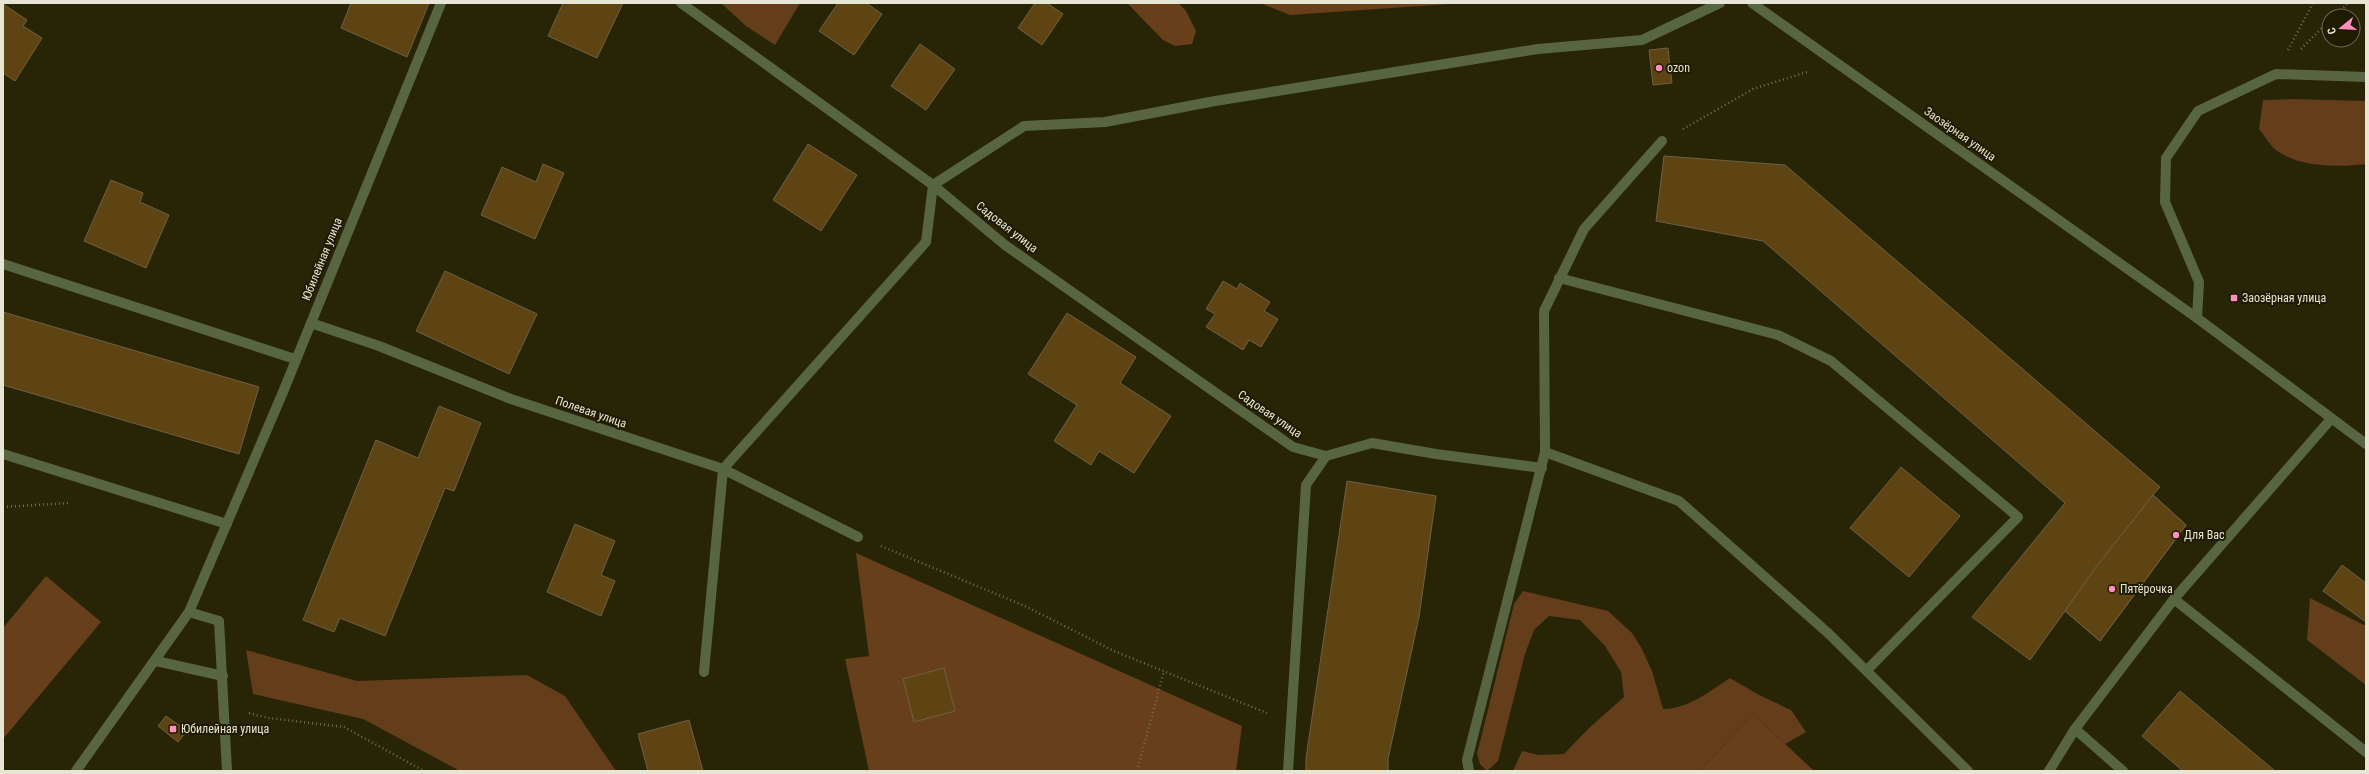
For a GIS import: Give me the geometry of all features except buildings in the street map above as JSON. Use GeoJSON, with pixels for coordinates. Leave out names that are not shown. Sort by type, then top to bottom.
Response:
{"type":"FeatureCollection","features":[{"type":"Feature","properties":{"kind":"street","name":"Юбилейная улица"},"geometry":{"type":"LineString","coordinates":[[76,771],[189,612],[227,524],[441,3]]}},
{"type":"Feature","properties":{"kind":"street","name":"Садовая улица"},"geometry":{"type":"LineString","coordinates":[[681,3],[933,185],[1006,244],[1293,447],[1326,456]]}},
{"type":"Feature","properties":{"kind":"street"},"geometry":{"type":"LineString","coordinates":[[704,672],[723,469],[926,242],[933,185],[1024,126],[1105,122],[1215,101],[1538,49],[1642,40],[1720,3]]}},
{"type":"Feature","properties":{"kind":"street","name":"Заозёрная улица"},"geometry":{"type":"LineString","coordinates":[[1752,3],[2197,318],[2366,444]]}},
{"type":"Feature","properties":{"kind":"street"},"geometry":{"type":"LineString","coordinates":[[2197,318],[2199,282],[2165,202],[2166,158],[2198,111],[2276,74],[2366,77]]}},
{"type":"Feature","properties":{"kind":"street"},"geometry":{"type":"LineString","coordinates":[[1469,771],[1466,760],[1545,452],[1544,310],[1584,229],[1662,141]]}},
{"type":"Feature","properties":{"kind":"street"},"geometry":{"type":"LineString","coordinates":[[3,264],[294,359]]}},
{"type":"Feature","properties":{"kind":"street"},"geometry":{"type":"LineString","coordinates":[[1559,278],[1778,335],[1831,361],[2018,517],[1867,670]]}},
{"type":"Feature","properties":{"kind":"street","name":"Полевая улица"},"geometry":{"type":"LineString","coordinates":[[310,323],[379,346],[511,399],[723,469],[858,537]]}},
{"type":"Feature","properties":{"kind":"street"},"geometry":{"type":"LineString","coordinates":[[2049,771],[2075,729],[2174,599],[2331,419]]}},
{"type":"Feature","properties":{"kind":"street"},"geometry":{"type":"LineString","coordinates":[[1288,771],[1306,485],[1326,456],[1372,442],[1436,454],[1542,468]]}},
{"type":"Feature","properties":{"kind":"street"},"geometry":{"type":"LineString","coordinates":[[1545,452],[1679,501],[1867,670],[1968,771]]}},
{"type":"Feature","properties":{"kind":"street"},"geometry":{"type":"LineString","coordinates":[[3,454],[227,524]]}},
{"type":"Feature","properties":{"kind":"street"},"geometry":{"type":"LineString","coordinates":[[2174,599],[2366,752]]}},
{"type":"Feature","properties":{"kind":"street"},"geometry":{"type":"LineString","coordinates":[[189,612],[219,622],[225,706],[227,771]]}},
{"type":"Feature","properties":{"kind":"street"},"geometry":{"type":"LineString","coordinates":[[156,660],[223,676]]}},
{"type":"Feature","properties":{"kind":"street"},"geometry":{"type":"LineString","coordinates":[[2075,729],[2122,771]]}},
{"type":"Feature","properties":{"kind":"path"},"geometry":{"type":"LineString","coordinates":[[2276,74],[2313,3]]}},
{"type":"Feature","properties":{"kind":"path"},"geometry":{"type":"LineString","coordinates":[[2276,74],[2321,29]]}},
{"type":"Feature","properties":{"kind":"path"},"geometry":{"type":"LineString","coordinates":[[1662,141],[1752,89],[1812,71],[1835,62]]}},
{"type":"Feature","properties":{"kind":"path"},"geometry":{"type":"LineString","coordinates":[[858,537],[1025,606],[1114,651],[1292,724]]}},
{"type":"Feature","properties":{"kind":"path"},"geometry":{"type":"LineString","coordinates":[[1137,771],[1164,671]]}},
{"type":"Feature","properties":{"kind":"path"},"geometry":{"type":"LineString","coordinates":[[225,706],[269,718],[344,727],[424,771]]}},
{"type":"Feature","properties":{"kind":"shaded area"},"geometry":{"type":"Polygon","coordinates":[[[721,3],[800,3],[775,45],[746,26],[721,3]]]}},
{"type":"Feature","properties":{"kind":"shaded area"},"geometry":{"type":"Polygon","coordinates":[[[1127,3],[1178,3],[1186,11],[1196,31],[1192,44],[1175,46],[1163,40],[1127,3]]]}},
{"type":"Feature","properties":{"kind":"shaded area"},"geometry":{"type":"Polygon","coordinates":[[[1260,3],[1464,3],[1290,15],[1260,3]]]}},
{"type":"Feature","properties":{"kind":"shaded area"},"geometry":{"type":"Polygon","coordinates":[[[2292,99],[2366,101],[2366,164],[2333,166],[2310,164],[2289,157],[2276,150],[2259,129],[2263,100],[2292,99]]]}},
{"type":"Feature","properties":{"kind":"shaded area"},"geometry":{"type":"Polygon","coordinates":[[[856,553],[1242,726],[1236,771],[869,771],[845,659],[869,656],[856,553]]]}},
{"type":"Feature","properties":{"kind":"shaded area"},"geometry":{"type":"Polygon","coordinates":[[[46,576],[101,622],[3,739],[3,628],[46,576]]]}},
{"type":"Feature","properties":{"kind":"shaded area"},"geometry":{"type":"Polygon","coordinates":[[[1523,591],[1608,611],[1632,633],[1642,649],[1652,671],[1663,709],[1690,703],[1707,694],[1730,678],[1759,695],[1791,710],[1806,732],[1785,744],[1753,714],[1700,771],[1513,771],[1522,751],[1538,755],[1564,754],[1589,728],[1624,697],[1621,672],[1605,646],[1580,620],[1549,616],[1534,630],[1525,654],[1498,761],[1487,771],[1480,764],[1477,754],[1514,604],[1523,591]]]}},
{"type":"Feature","properties":{"kind":"shaded area"},"geometry":{"type":"Polygon","coordinates":[[[2310,598],[2366,626],[2366,685],[2307,640],[2310,598]]]}},
{"type":"Feature","properties":{"kind":"shaded area"},"geometry":{"type":"Polygon","coordinates":[[[246,650],[357,681],[527,675],[565,696],[616,771],[460,771],[363,719],[253,694],[246,650]]]}},
{"type":"Feature","properties":{"kind":"shaded area"},"geometry":{"type":"Polygon","coordinates":[[[1753,714],[1814,771],[1700,771],[1753,714]]]}},
{"type":"Feature","properties":{"kind":"place","name":"ozon"},"geometry":{"type":"Point","coordinates":[1659,68]}},
{"type":"Feature","properties":{"kind":"place","name":"Заозёрная улица"},"geometry":{"type":"Point","coordinates":[2234,298]}},
{"type":"Feature","properties":{"kind":"place","name":"Для Вас"},"geometry":{"type":"Point","coordinates":[2176,535]}},
{"type":"Feature","properties":{"kind":"place","name":"Пятёрочка"},"geometry":{"type":"Point","coordinates":[2112,589]}},
{"type":"Feature","properties":{"kind":"place","name":"Юбилейная улица"},"geometry":{"type":"Point","coordinates":[173,729]}}]}
